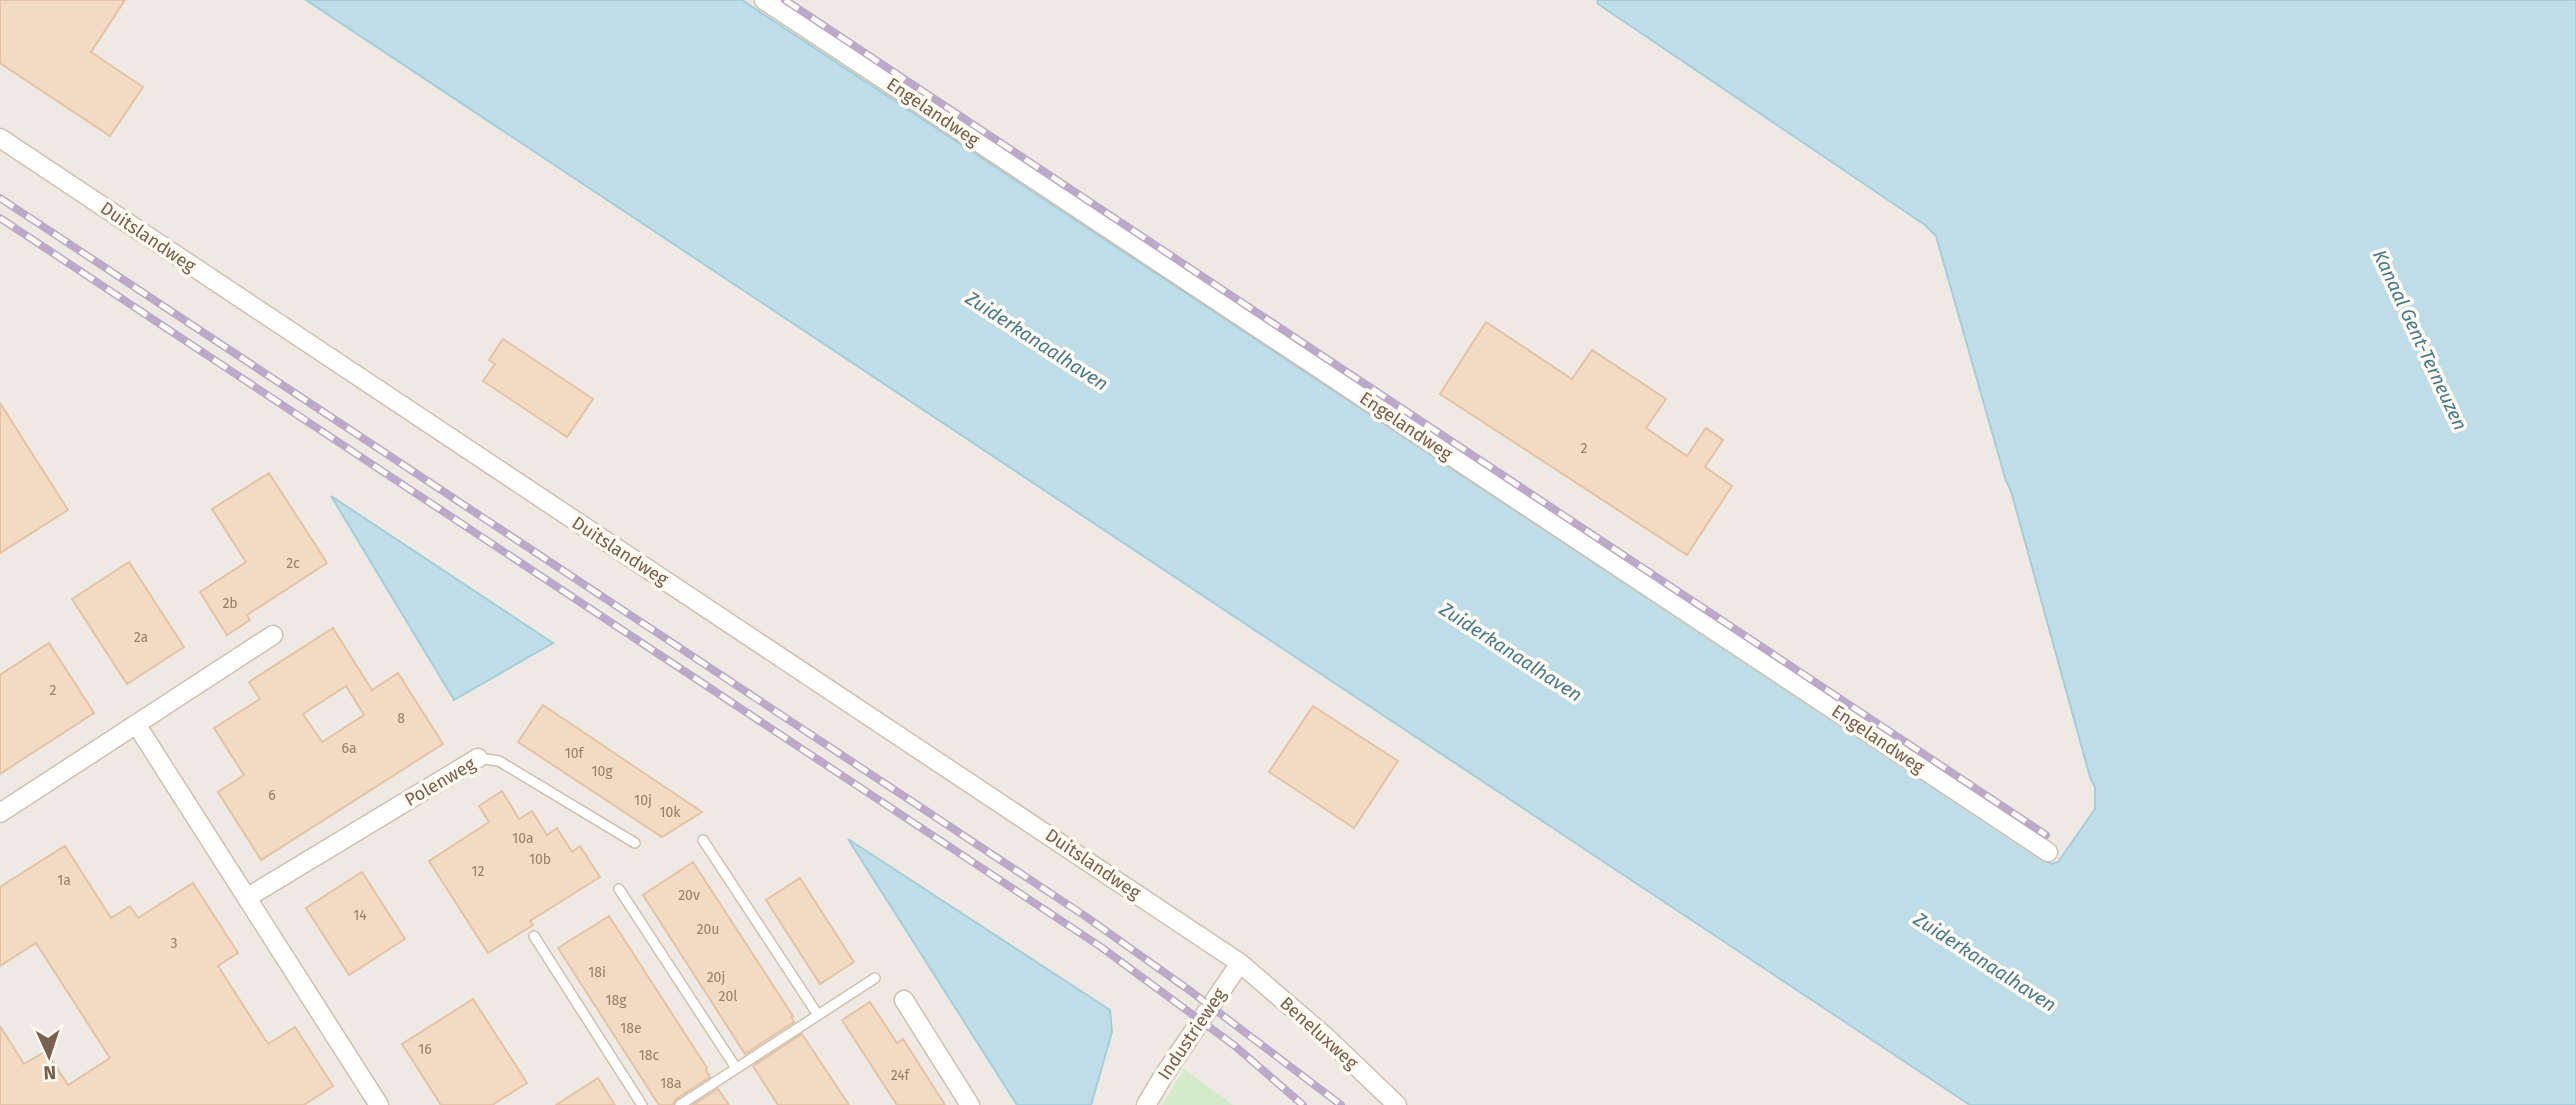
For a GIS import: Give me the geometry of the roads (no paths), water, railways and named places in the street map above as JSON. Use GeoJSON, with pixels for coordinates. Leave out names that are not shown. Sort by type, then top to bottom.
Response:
{"type":"FeatureCollection","features":[{"type":"Feature","properties":{"kind":"street","name":"Engelandweg"},"geometry":{"type":"LineString","coordinates":[[764,0],[2048,852]]}},
{"type":"Feature","properties":{"kind":"street","name":"Duitslandweg"},"geometry":{"type":"LineString","coordinates":[[0,138],[1240,963]]}},
{"type":"Feature","properties":{"kind":"street"},"geometry":{"type":"LineString","coordinates":[[0,813],[272,635]]}},
{"type":"Feature","properties":{"kind":"street"},"geometry":{"type":"LineString","coordinates":[[136,724],[380,1105]]}},
{"type":"Feature","properties":{"kind":"street","name":"Polenweg"},"geometry":{"type":"LineString","coordinates":[[248,897],[478,758]]}},
{"type":"Feature","properties":{"kind":"street","name":"Industrieweg"},"geometry":{"type":"LineString","coordinates":[[1146,1105],[1240,963]]}},
{"type":"Feature","properties":{"kind":"street","name":"Beneluxweg"},"geometry":{"type":"LineString","coordinates":[[1240,963],[1326,1037],[1397,1105]]}},
{"type":"Feature","properties":{"kind":"street"},"geometry":{"type":"LineString","coordinates":[[904,1000],[970,1105]]}},
{"type":"Feature","properties":{"kind":"lane","name":"Polenweg"},"geometry":{"type":"LineString","coordinates":[[478,758],[499,761],[635,843]]}},
{"type":"Feature","properties":{"kind":"lane"},"geometry":{"type":"LineString","coordinates":[[703,840],[818,1015]]}},
{"type":"Feature","properties":{"kind":"lane"},"geometry":{"type":"LineString","coordinates":[[618,889],[736,1068]]}},
{"type":"Feature","properties":{"kind":"lane"},"geometry":{"type":"LineString","coordinates":[[534,936],[642,1105]]}},
{"type":"Feature","properties":{"kind":"lane"},"geometry":{"type":"LineString","coordinates":[[680,1105],[875,978]]}},
{"type":"Feature","properties":{"kind":"water"},"geometry":{"type":"Polygon","coordinates":[[[306,0],[742,0],[2051,864],[2058,862],[2095,809],[2095,787],[1936,236],[1925,225],[1598,4],[1597,0],[2576,0],[2576,1105],[1970,1105],[306,0]]]}},
{"type":"Feature","properties":{"kind":"water"},"geometry":{"type":"Polygon","coordinates":[[[331,496],[553,643],[454,700],[331,496]]]}},
{"type":"Feature","properties":{"kind":"water"},"geometry":{"type":"Polygon","coordinates":[[[848,839],[1110,1010],[1112,1032],[1091,1105],[1017,1105],[848,839]]]}},
{"type":"Feature","properties":{"kind":"railway"},"geometry":{"type":"LineString","coordinates":[[785,0],[2046,835]]}},
{"type":"Feature","properties":{"kind":"railway"},"geometry":{"type":"LineString","coordinates":[[0,198],[1085,916],[1189,990],[1341,1105]]}},
{"type":"Feature","properties":{"kind":"railway"},"geometry":{"type":"LineString","coordinates":[[0,218],[1101,947],[1235,1046],[1303,1105]]}},
{"type":"Feature","properties":{"kind":"water label","name":"Kanaal Gent-Terneuzen"},"geometry":{"type":"Point","coordinates":[2420,340]}},
{"type":"Feature","properties":{"kind":"water label","name":"Zuiderkanaalhaven"},"geometry":{"type":"Point","coordinates":[1037,341]}},
{"type":"Feature","properties":{"kind":"water label","name":"Zuiderkanaalhaven"},"geometry":{"type":"Point","coordinates":[1511,652]}},
{"type":"Feature","properties":{"kind":"water label","name":"Zuiderkanaalhaven"},"geometry":{"type":"Point","coordinates":[1985,962]}}]}
